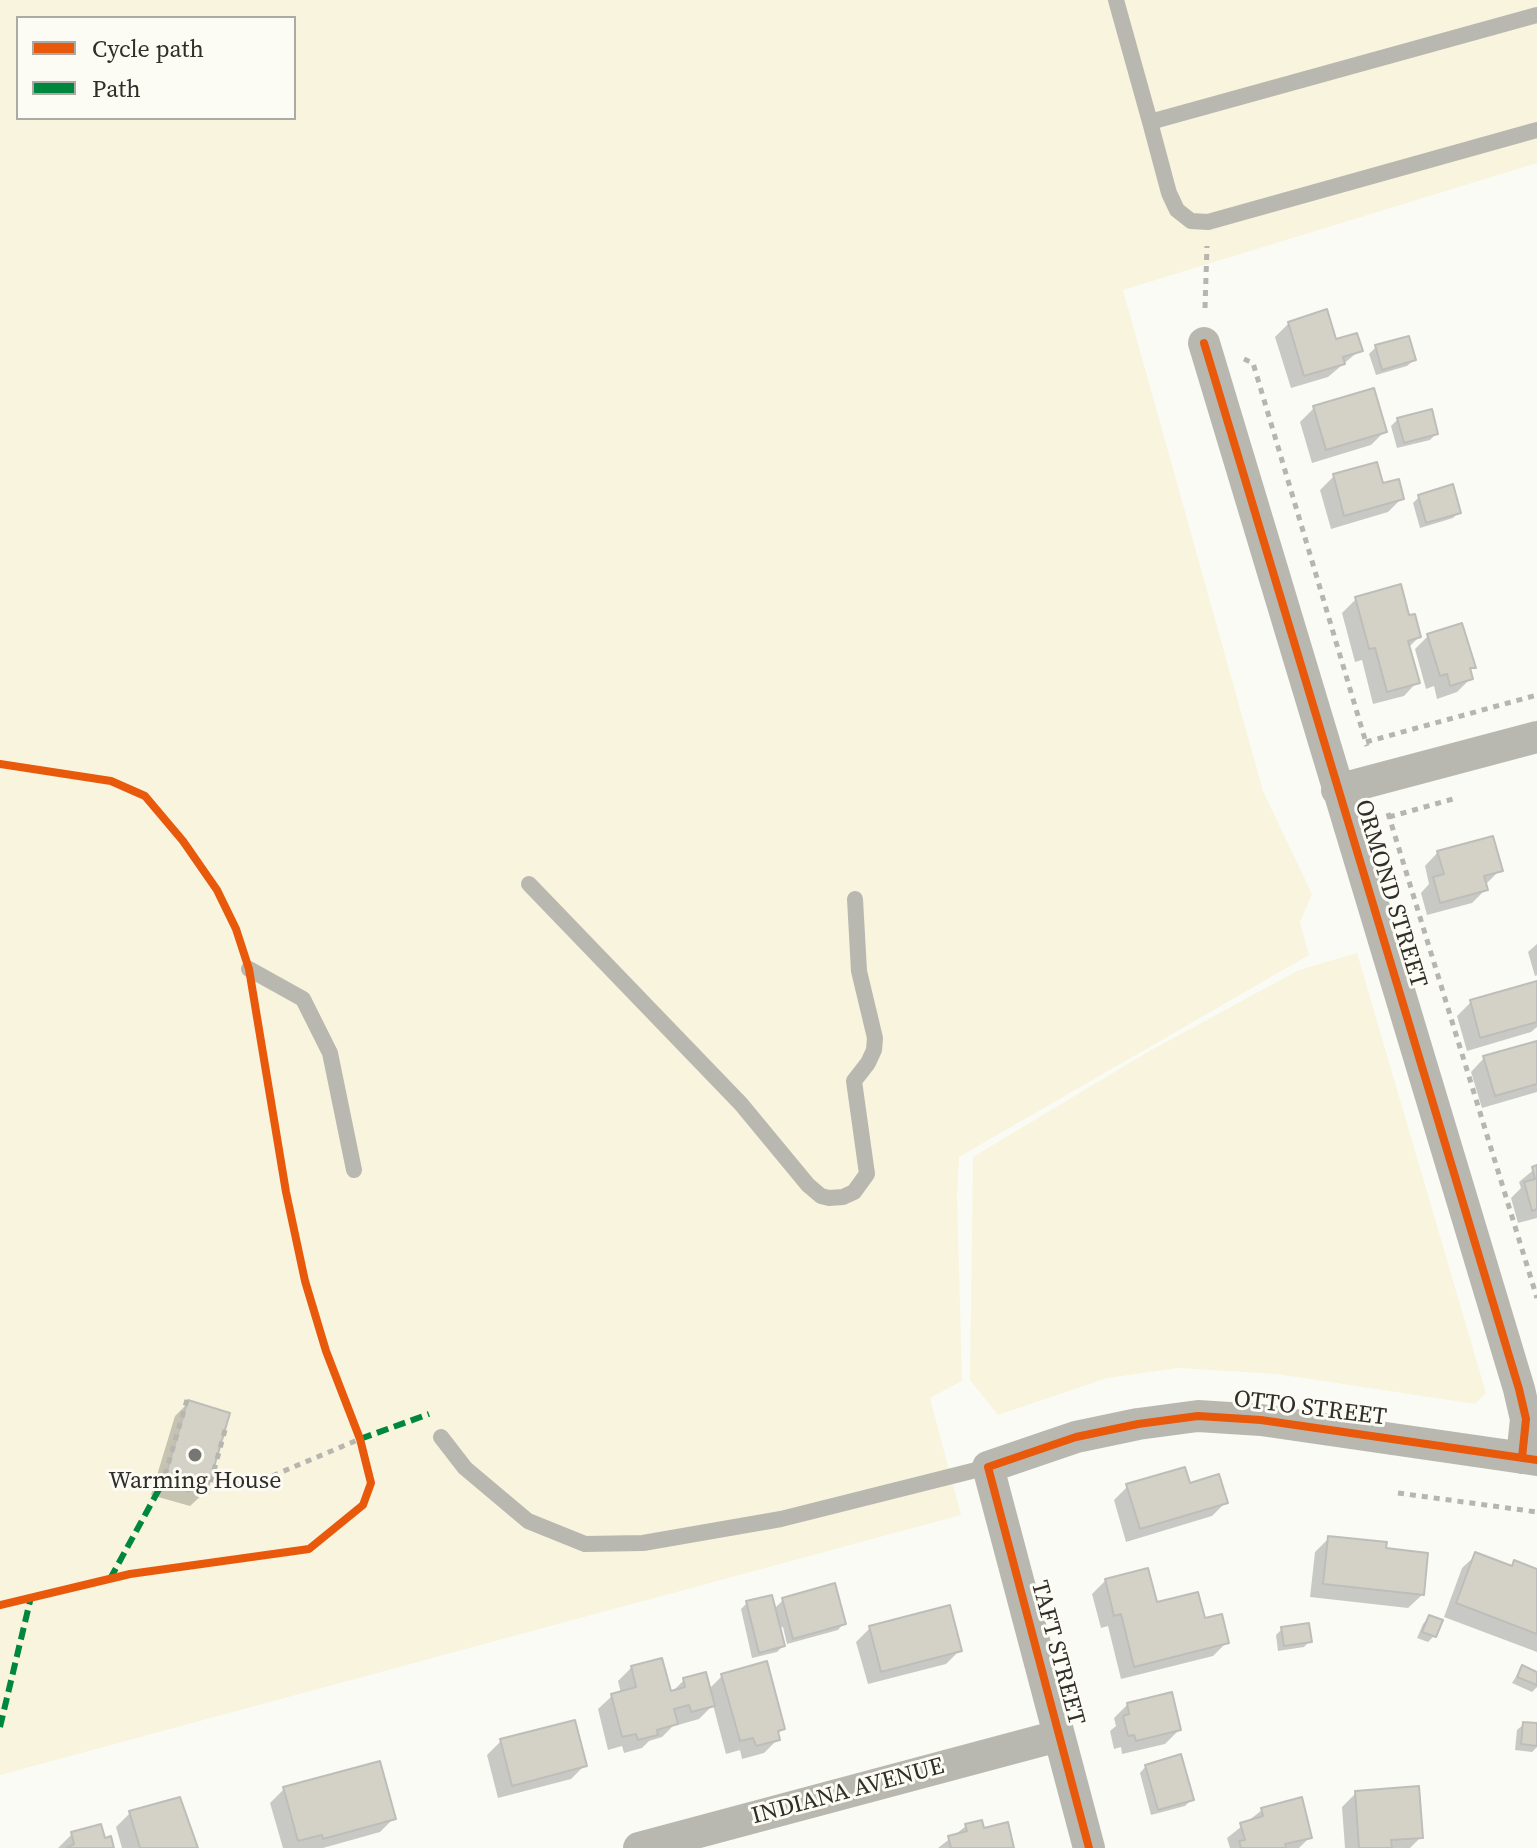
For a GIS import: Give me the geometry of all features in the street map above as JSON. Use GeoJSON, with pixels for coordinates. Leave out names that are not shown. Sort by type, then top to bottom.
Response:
{"type":"FeatureCollection","features":[{"type":"Feature","properties":{"kind":"street","name":"ORMOND STREET"},"geometry":{"type":"LineString","coordinates":[[1204,343],[1519,1389],[1530,1459]]}},
{"type":"Feature","properties":{"kind":"street"},"geometry":{"type":"LineString","coordinates":[[1337,790],[1537,737]]}},
{"type":"Feature","properties":{"kind":"street","name":"OTTO STREET"},"geometry":{"type":"LineString","coordinates":[[988,1467],[1076,1437],[1198,1416],[1261,1420],[1530,1459]]}},
{"type":"Feature","properties":{"kind":"street","name":"TAFT STREET"},"geometry":{"type":"LineString","coordinates":[[988,1467],[1089,1848]]}},
{"type":"Feature","properties":{"kind":"street","name":"INDIANA AVENUE"},"geometry":{"type":"LineString","coordinates":[[639,1848],[1058,1736]]}},
{"type":"Feature","properties":{"kind":"lane"},"geometry":{"type":"LineString","coordinates":[[1116,0],[1169,193],[1177,210],[1191,221],[1208,222],[1537,130]]}},
{"type":"Feature","properties":{"kind":"lane"},"geometry":{"type":"LineString","coordinates":[[1150,122],[1537,15]]}},
{"type":"Feature","properties":{"kind":"lane"},"geometry":{"type":"LineString","coordinates":[[529,884],[741,1104],[808,1185],[821,1196],[829,1198],[854,1192],[867,1174],[854,1081],[868,1063],[875,1038],[859,971],[855,899]]}},
{"type":"Feature","properties":{"kind":"lane"},"geometry":{"type":"LineString","coordinates":[[249,969],[303,999],[330,1053],[354,1170]]}},
{"type":"Feature","properties":{"kind":"lane"},"geometry":{"type":"LineString","coordinates":[[441,1437],[465,1468],[528,1521],[585,1544],[643,1543],[781,1519],[988,1467]]}},
{"type":"Feature","properties":{"kind":"path"},"geometry":{"type":"LineString","coordinates":[[1204,343],[1208,222]]}},
{"type":"Feature","properties":{"kind":"path"},"geometry":{"type":"LineString","coordinates":[[1253,363],[1377,780],[1537,1298]]}},
{"type":"Feature","properties":{"kind":"path"},"geometry":{"type":"LineString","coordinates":[[1366,742],[1537,695]]}},
{"type":"Feature","properties":{"kind":"path"},"geometry":{"type":"LineString","coordinates":[[187,1400],[163,1482],[206,1495],[225,1430]]}},
{"type":"Feature","properties":{"kind":"path"},"geometry":{"type":"LineString","coordinates":[[213,1474],[253,1484],[360,1439]]}},
{"type":"Feature","properties":{"kind":"path"},"geometry":{"type":"LineString","coordinates":[[1398,1493],[1537,1512]]}},
{"type":"Feature","properties":{"kind":"shaded area"},"geometry":{"type":"Polygon","coordinates":[[[0,0],[1537,0],[1537,163],[1123,290],[1263,791],[1312,894],[1300,922],[1309,955],[959,1157],[957,1196],[962,1381],[930,1398],[961,1515],[0,1775],[0,0]]]}},
{"type":"Feature","properties":{"kind":"shaded area"},"geometry":{"type":"Polygon","coordinates":[[[1357,953],[1486,1393],[1475,1404],[1277,1374],[1178,1368],[1107,1378],[998,1415],[970,1380],[973,1157],[1146,1053],[1299,970],[1357,953]]]}},
{"type":"Feature","properties":{"kind":"building"},"geometry":{"type":"Polygon","coordinates":[[[1327,309],[1336,339],[1357,333],[1363,351],[1343,357],[1345,364],[1304,376],[1288,322],[1327,309]]]}},
{"type":"Feature","properties":{"kind":"building"},"geometry":{"type":"Polygon","coordinates":[[[1409,336],[1416,360],[1382,370],[1375,345],[1409,336]]]}},
{"type":"Feature","properties":{"kind":"building"},"geometry":{"type":"Polygon","coordinates":[[[1374,388],[1387,432],[1326,450],[1313,406],[1374,388]]]}},
{"type":"Feature","properties":{"kind":"building"},"geometry":{"type":"Polygon","coordinates":[[[1432,409],[1438,434],[1404,443],[1397,418],[1432,409]]]}},
{"type":"Feature","properties":{"kind":"building"},"geometry":{"type":"Polygon","coordinates":[[[1377,462],[1383,483],[1399,479],[1404,499],[1344,516],[1333,474],[1377,462]]]}},
{"type":"Feature","properties":{"kind":"building"},"geometry":{"type":"Polygon","coordinates":[[[1453,484],[1461,513],[1426,523],[1418,495],[1453,484]]]}},
{"type":"Feature","properties":{"kind":"building"},"geometry":{"type":"Polygon","coordinates":[[[1401,584],[1409,615],[1415,614],[1421,637],[1408,641],[1420,683],[1387,692],[1375,648],[1369,649],[1355,597],[1401,584]]]}},
{"type":"Feature","properties":{"kind":"building"},"geometry":{"type":"Polygon","coordinates":[[[1462,623],[1476,668],[1470,668],[1473,679],[1450,686],[1447,674],[1440,676],[1427,634],[1462,623]]]}},
{"type":"Feature","properties":{"kind":"building"},"geometry":{"type":"Polygon","coordinates":[[[1493,836],[1503,871],[1484,876],[1488,890],[1440,903],[1433,877],[1444,874],[1437,851],[1493,836]]]}},
{"type":"Feature","properties":{"kind":"building"},"geometry":{"type":"Polygon","coordinates":[[[1537,981],[1537,1022],[1480,1038],[1470,1000],[1537,981]]]}},
{"type":"Feature","properties":{"kind":"building"},"geometry":{"type":"Polygon","coordinates":[[[1537,1041],[1537,1084],[1495,1096],[1483,1056],[1537,1041]]]}},
{"type":"Feature","properties":{"kind":"building"},"geometry":{"type":"Polygon","coordinates":[[[1537,1165],[1537,1209],[1532,1211],[1524,1182],[1535,1179],[1532,1167],[1537,1165]]]}},
{"type":"Feature","properties":{"kind":"building","name":"Warming House"},"geometry":{"type":"Polygon","coordinates":[[[188,1400],[230,1413],[206,1494],[164,1481],[188,1400]]]}},
{"type":"Feature","properties":{"kind":"building"},"geometry":{"type":"Polygon","coordinates":[[[1185,1467],[1190,1483],[1219,1474],[1228,1503],[1140,1529],[1126,1484],[1185,1467]]]}},
{"type":"Feature","properties":{"kind":"building"},"geometry":{"type":"Polygon","coordinates":[[[1328,1536],[1387,1542],[1386,1548],[1428,1553],[1424,1595],[1323,1584],[1328,1536]]]}},
{"type":"Feature","properties":{"kind":"building"},"geometry":{"type":"Polygon","coordinates":[[[1475,1552],[1512,1566],[1514,1560],[1537,1569],[1537,1634],[1456,1603],[1475,1552]]]}},
{"type":"Feature","properties":{"kind":"building"},"geometry":{"type":"Polygon","coordinates":[[[1148,1568],[1157,1602],[1198,1592],[1205,1618],[1222,1614],[1229,1643],[1134,1667],[1121,1614],[1114,1616],[1105,1579],[1148,1568]]]}},
{"type":"Feature","properties":{"kind":"building"},"geometry":{"type":"Polygon","coordinates":[[[835,1583],[846,1624],[793,1639],[782,1598],[835,1583]]]}},
{"type":"Feature","properties":{"kind":"building"},"geometry":{"type":"Polygon","coordinates":[[[772,1595],[785,1646],[759,1653],[746,1601],[772,1595]]]}},
{"type":"Feature","properties":{"kind":"building"},"geometry":{"type":"Polygon","coordinates":[[[950,1605],[962,1651],[881,1672],[869,1626],[950,1605]]]}},
{"type":"Feature","properties":{"kind":"building"},"geometry":{"type":"Polygon","coordinates":[[[1429,1615],[1443,1620],[1436,1637],[1422,1632],[1429,1615]]]}},
{"type":"Feature","properties":{"kind":"building"},"geometry":{"type":"Polygon","coordinates":[[[1309,1623],[1312,1642],[1284,1646],[1281,1627],[1309,1623]]]}},
{"type":"Feature","properties":{"kind":"building"},"geometry":{"type":"Polygon","coordinates":[[[662,1658],[671,1691],[685,1687],[683,1678],[706,1672],[715,1706],[691,1712],[689,1705],[674,1709],[678,1724],[657,1730],[658,1735],[638,1740],[636,1734],[622,1737],[611,1694],[636,1687],[631,1666],[662,1658]]]}},
{"type":"Feature","properties":{"kind":"building"},"geometry":{"type":"Polygon","coordinates":[[[767,1661],[785,1729],[778,1731],[780,1740],[756,1746],[753,1738],[740,1741],[721,1674],[767,1661]]]}},
{"type":"Feature","properties":{"kind":"building"},"geometry":{"type":"Polygon","coordinates":[[[1522,1665],[1537,1672],[1537,1685],[1517,1677],[1522,1665]]]}},
{"type":"Feature","properties":{"kind":"building"},"geometry":{"type":"Polygon","coordinates":[[[1172,1692],[1181,1730],[1136,1741],[1134,1735],[1128,1736],[1123,1716],[1129,1714],[1127,1703],[1172,1692]]]}},
{"type":"Feature","properties":{"kind":"building"},"geometry":{"type":"Polygon","coordinates":[[[575,1720],[587,1766],[512,1786],[500,1739],[575,1720]]]}},
{"type":"Feature","properties":{"kind":"building"},"geometry":{"type":"Polygon","coordinates":[[[1523,1722],[1537,1723],[1537,1746],[1521,1744],[1523,1722]]]}},
{"type":"Feature","properties":{"kind":"building"},"geometry":{"type":"Polygon","coordinates":[[[1181,1754],[1194,1800],[1158,1810],[1145,1765],[1181,1754]]]}},
{"type":"Feature","properties":{"kind":"building"},"geometry":{"type":"Polygon","coordinates":[[[380,1761],[396,1819],[323,1839],[322,1835],[298,1841],[283,1787],[380,1761]]]}},
{"type":"Feature","properties":{"kind":"building"},"geometry":{"type":"Polygon","coordinates":[[[1419,1786],[1423,1838],[1391,1840],[1392,1848],[1359,1848],[1355,1791],[1419,1786]]]}},
{"type":"Feature","properties":{"kind":"building"},"geometry":{"type":"Polygon","coordinates":[[[180,1797],[198,1848],[140,1848],[129,1811],[180,1797]]]}},
{"type":"Feature","properties":{"kind":"building"},"geometry":{"type":"Polygon","coordinates":[[[1302,1797],[1312,1838],[1285,1844],[1286,1848],[1241,1848],[1239,1841],[1245,1840],[1240,1823],[1263,1816],[1261,1808],[1302,1797]]]}},
{"type":"Feature","properties":{"kind":"building"},"geometry":{"type":"Polygon","coordinates":[[[982,1820],[984,1828],[1008,1822],[1014,1848],[951,1848],[948,1836],[967,1831],[965,1824],[982,1820]]]}},
{"type":"Feature","properties":{"kind":"building"},"geometry":{"type":"Polygon","coordinates":[[[101,1824],[105,1838],[111,1836],[114,1848],[66,1848],[74,1844],[71,1832],[101,1824]]]}},
{"type":"Feature","properties":{"kind":"marked path"},"geometry":{"type":"LineString","coordinates":[[360,1439],[429,1414]]}},
{"type":"Feature","properties":{"kind":"marked path"},"geometry":{"type":"LineString","coordinates":[[110,1579],[163,1482]]}},
{"type":"Feature","properties":{"kind":"marked path"},"geometry":{"type":"LineString","coordinates":[[0,1727],[31,1597]]}},
{"type":"Feature","properties":{"kind":"cycle path"},"geometry":{"type":"LineString","coordinates":[[1204,343],[1519,1389],[1526,1419],[1522,1458]]}},
{"type":"Feature","properties":{"kind":"cycle path"},"geometry":{"type":"LineString","coordinates":[[0,764],[111,781],[145,796],[183,841],[217,890],[236,929],[249,969],[286,1192],[305,1281],[326,1351],[360,1439],[371,1483],[363,1505],[309,1549],[130,1574],[0,1605]]}},
{"type":"Feature","properties":{"kind":"cycle path"},"geometry":{"type":"LineString","coordinates":[[1089,1848],[988,1467],[1076,1437],[1198,1416],[1261,1420],[1537,1460]]}},
{"type":"Feature","properties":{"kind":"place","name":"Warming House"},"geometry":{"type":"Point","coordinates":[195,1455]}}]}
